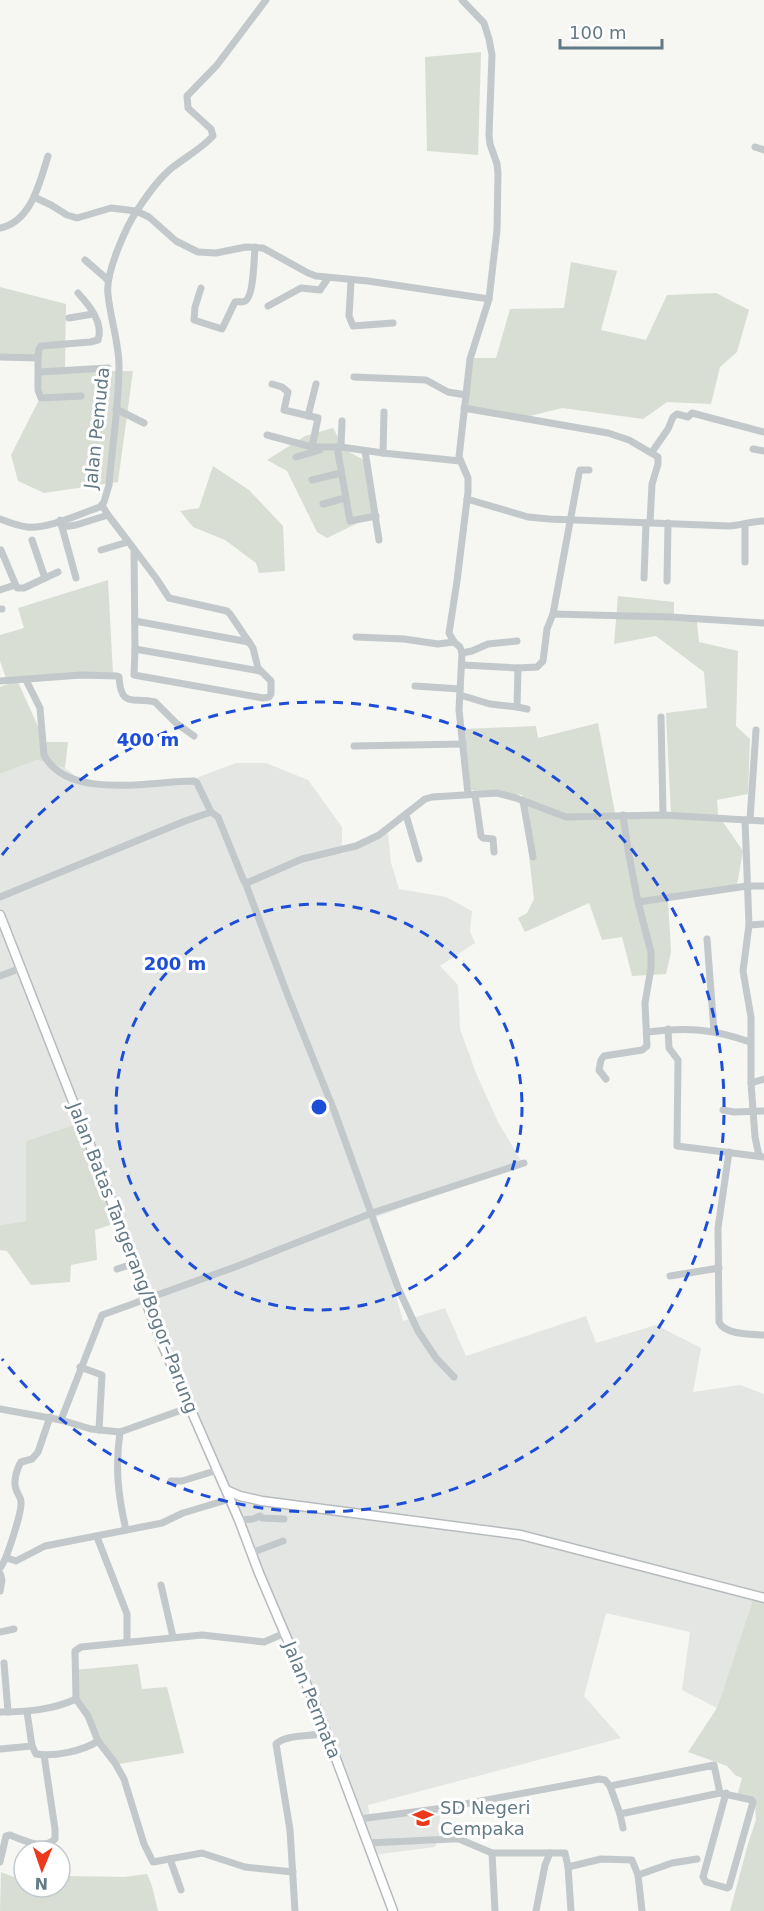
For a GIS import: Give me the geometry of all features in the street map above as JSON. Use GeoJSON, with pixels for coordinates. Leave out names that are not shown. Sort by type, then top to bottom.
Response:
{"type":"FeatureCollection","features":[{"type":"Feature","properties":{"kind":"main road","name":"Jalan Batas Tangerang/Bogor–Parung"},"geometry":{"type":"LineString","coordinates":[[0,915],[108,1191],[145,1299],[228,1494]]}},
{"type":"Feature","properties":{"kind":"main road"},"geometry":{"type":"LineString","coordinates":[[228,1494],[262,1501],[521,1534],[764,1598]]}},
{"type":"Feature","properties":{"kind":"main road","name":"Jalan Permata"},"geometry":{"type":"LineString","coordinates":[[228,1494],[326,1733],[393,1911]]}},
{"type":"Feature","properties":{"kind":"street","name":"Jalan Pemuda"},"geometry":{"type":"LineString","coordinates":[[0,519],[27,527],[61,524],[102,506],[108,489],[119,360],[108,295],[108,280],[117,253],[136,211],[170,169],[213,136],[211,129],[188,108],[187,96],[217,65],[266,0]]}},
{"type":"Feature","properties":{"kind":"street"},"geometry":{"type":"LineString","coordinates":[[462,0],[486,27],[492,55],[489,135],[497,164],[498,197],[489,299],[470,359],[464,408],[460,461],[468,478],[467,499],[449,633],[462,653],[459,710],[471,794],[481,836],[493,839],[494,852]]}},
{"type":"Feature","properties":{"kind":"street"},"geometry":{"type":"LineString","coordinates":[[755,147],[764,150]]}},
{"type":"Feature","properties":{"kind":"street"},"geometry":{"type":"LineString","coordinates":[[0,228],[12,223],[22,214],[34,197],[48,156]]}},
{"type":"Feature","properties":{"kind":"street"},"geometry":{"type":"LineString","coordinates":[[34,197],[77,218],[111,208],[136,211],[149,217],[176,240],[198,252],[216,253],[255,247],[272,252],[308,273],[328,278],[368,281],[489,299]]}},
{"type":"Feature","properties":{"kind":"street"},"geometry":{"type":"LineString","coordinates":[[201,288],[195,307],[194,320],[222,329],[235,302],[244,302],[247,299],[252,286],[255,247]]}},
{"type":"Feature","properties":{"kind":"street"},"geometry":{"type":"LineString","coordinates":[[85,260],[108,280]]}},
{"type":"Feature","properties":{"kind":"street"},"geometry":{"type":"LineString","coordinates":[[268,306],[301,288],[320,290],[328,278]]}},
{"type":"Feature","properties":{"kind":"street"},"geometry":{"type":"LineString","coordinates":[[351,281],[349,316],[353,326],[393,323]]}},
{"type":"Feature","properties":{"kind":"street"},"geometry":{"type":"LineString","coordinates":[[78,293],[93,314],[99,329],[98,340],[41,346],[38,358],[38,393],[40,398],[81,396]]}},
{"type":"Feature","properties":{"kind":"street"},"geometry":{"type":"LineString","coordinates":[[69,318],[93,314]]}},
{"type":"Feature","properties":{"kind":"street"},"geometry":{"type":"LineString","coordinates":[[0,357],[38,358]]}},
{"type":"Feature","properties":{"kind":"street"},"geometry":{"type":"LineString","coordinates":[[39,372],[108,368]]}},
{"type":"Feature","properties":{"kind":"street"},"geometry":{"type":"LineString","coordinates":[[354,377],[426,380],[448,392],[466,395]]}},
{"type":"Feature","properties":{"kind":"street"},"geometry":{"type":"LineString","coordinates":[[272,384],[288,392],[284,410],[318,418],[312,447]]}},
{"type":"Feature","properties":{"kind":"street"},"geometry":{"type":"LineString","coordinates":[[308,416],[316,384]]}},
{"type":"Feature","properties":{"kind":"street"},"geometry":{"type":"LineString","coordinates":[[464,408],[608,433],[629,440],[656,454],[658,459],[652,484],[644,578]]}},
{"type":"Feature","properties":{"kind":"street"},"geometry":{"type":"LineString","coordinates":[[116,409],[144,423]]}},
{"type":"Feature","properties":{"kind":"street"},"geometry":{"type":"LineString","coordinates":[[383,453],[384,412]]}},
{"type":"Feature","properties":{"kind":"street"},"geometry":{"type":"LineString","coordinates":[[652,452],[677,414],[688,417],[692,413],[764,432]]}},
{"type":"Feature","properties":{"kind":"street"},"geometry":{"type":"LineString","coordinates":[[342,421],[339,447],[341,473],[350,521],[376,516]]}},
{"type":"Feature","properties":{"kind":"street"},"geometry":{"type":"LineString","coordinates":[[267,435],[312,447],[339,447],[460,461]]}},
{"type":"Feature","properties":{"kind":"street"},"geometry":{"type":"LineString","coordinates":[[296,457],[325,448]]}},
{"type":"Feature","properties":{"kind":"street"},"geometry":{"type":"LineString","coordinates":[[753,449],[764,451]]}},
{"type":"Feature","properties":{"kind":"street"},"geometry":{"type":"LineString","coordinates":[[365,451],[379,540]]}},
{"type":"Feature","properties":{"kind":"street"},"geometry":{"type":"LineString","coordinates":[[463,665],[518,668],[541,665],[547,629],[553,614],[568,520],[579,471],[589,470]]}},
{"type":"Feature","properties":{"kind":"street"},"geometry":{"type":"LineString","coordinates":[[312,480],[341,473]]}},
{"type":"Feature","properties":{"kind":"street"},"geometry":{"type":"LineString","coordinates":[[323,504],[345,498]]}},
{"type":"Feature","properties":{"kind":"street"},"geometry":{"type":"LineString","coordinates":[[467,499],[528,517],[568,520],[729,526],[751,521],[764,521]]}},
{"type":"Feature","properties":{"kind":"street","name":"Jalan Pemuda"},"geometry":{"type":"LineString","coordinates":[[102,506],[169,598],[226,611],[242,629],[249,642]]}},
{"type":"Feature","properties":{"kind":"street"},"geometry":{"type":"LineString","coordinates":[[76,578],[61,524],[76,525],[108,515]]}},
{"type":"Feature","properties":{"kind":"street"},"geometry":{"type":"LineString","coordinates":[[666,581],[668,522]]}},
{"type":"Feature","properties":{"kind":"street"},"geometry":{"type":"LineString","coordinates":[[745,524],[745,562]]}},
{"type":"Feature","properties":{"kind":"street"},"geometry":{"type":"LineString","coordinates":[[32,540],[45,578]]}},
{"type":"Feature","properties":{"kind":"street"},"geometry":{"type":"LineString","coordinates":[[101,550],[128,542]]}},
{"type":"Feature","properties":{"kind":"street"},"geometry":{"type":"LineString","coordinates":[[134,549],[135,676],[267,698],[271,694],[271,681],[260,671],[249,642],[135,621]]}},
{"type":"Feature","properties":{"kind":"street"},"geometry":{"type":"LineString","coordinates":[[1,550],[17,588],[24,588],[58,572]]}},
{"type":"Feature","properties":{"kind":"street"},"geometry":{"type":"LineString","coordinates":[[0,590],[15,585]]}},
{"type":"Feature","properties":{"kind":"street"},"geometry":{"type":"LineString","coordinates":[[553,614],[670,617],[764,623]]}},
{"type":"Feature","properties":{"kind":"street"},"geometry":{"type":"LineString","coordinates":[[356,637],[404,639],[438,644],[454,642]]}},
{"type":"Feature","properties":{"kind":"street"},"geometry":{"type":"LineString","coordinates":[[462,653],[488,644],[517,641]]}},
{"type":"Feature","properties":{"kind":"street"},"geometry":{"type":"LineString","coordinates":[[135,649],[260,671]]}},
{"type":"Feature","properties":{"kind":"street"},"geometry":{"type":"LineString","coordinates":[[517,707],[518,668]]}},
{"type":"Feature","properties":{"kind":"street"},"geometry":{"type":"LineString","coordinates":[[0,681],[81,675],[117,676],[120,691],[125,697],[134,701],[155,702],[176,723],[194,736]]}},
{"type":"Feature","properties":{"kind":"street"},"geometry":{"type":"LineString","coordinates":[[26,680],[40,708],[44,755],[58,771],[80,781],[110,786],[194,781],[197,783],[211,812],[216,814],[221,823],[245,882],[335,1113],[398,1288],[412,1320],[436,1358],[454,1377]]}},
{"type":"Feature","properties":{"kind":"street"},"geometry":{"type":"LineString","coordinates":[[415,686],[460,692],[490,704],[527,709]]}},
{"type":"Feature","properties":{"kind":"street"},"geometry":{"type":"LineString","coordinates":[[662,717],[663,815]]}},
{"type":"Feature","properties":{"kind":"street"},"geometry":{"type":"LineString","coordinates":[[756,730],[748,820],[749,925],[743,971],[749,1003],[751,1083],[756,1146],[762,1157]]}},
{"type":"Feature","properties":{"kind":"street"},"geometry":{"type":"LineString","coordinates":[[354,746],[463,744]]}},
{"type":"Feature","properties":{"kind":"street"},"geometry":{"type":"LineString","coordinates":[[245,882],[302,859],[356,846],[379,835],[429,798],[497,794],[566,817],[663,815],[764,820]]}},
{"type":"Feature","properties":{"kind":"street"},"geometry":{"type":"LineString","coordinates":[[523,801],[533,857]]}},
{"type":"Feature","properties":{"kind":"street"},"geometry":{"type":"LineString","coordinates":[[0,897],[211,812]]}},
{"type":"Feature","properties":{"kind":"street"},"geometry":{"type":"LineString","coordinates":[[406,815],[419,859]]}},
{"type":"Feature","properties":{"kind":"street"},"geometry":{"type":"LineString","coordinates":[[606,1079],[599,1070],[604,1056],[642,1050],[647,1046],[648,1032],[645,1003],[652,960],[638,902],[623,815]]}},
{"type":"Feature","properties":{"kind":"street"},"geometry":{"type":"LineString","coordinates":[[638,902],[747,886],[764,886]]}},
{"type":"Feature","properties":{"kind":"street"},"geometry":{"type":"LineString","coordinates":[[749,925],[764,924]]}},
{"type":"Feature","properties":{"kind":"street"},"geometry":{"type":"LineString","coordinates":[[707,939],[714,1031]]}},
{"type":"Feature","properties":{"kind":"street"},"geometry":{"type":"LineString","coordinates":[[0,976],[21,968]]}},
{"type":"Feature","properties":{"kind":"street"},"geometry":{"type":"LineString","coordinates":[[648,1032],[668,1029],[714,1031],[750,1042]]}},
{"type":"Feature","properties":{"kind":"street"},"geometry":{"type":"LineString","coordinates":[[668,1029],[669,1048],[678,1060],[677,1146],[762,1157]]}},
{"type":"Feature","properties":{"kind":"street"},"geometry":{"type":"LineString","coordinates":[[751,1083],[764,1079]]}},
{"type":"Feature","properties":{"kind":"street"},"geometry":{"type":"LineString","coordinates":[[723,1110],[764,1111]]}},
{"type":"Feature","properties":{"kind":"street"},"geometry":{"type":"LineString","coordinates":[[729,1152],[718,1228],[720,1325],[728,1330],[764,1335]]}},
{"type":"Feature","properties":{"kind":"street"},"geometry":{"type":"LineString","coordinates":[[61,1420],[80,1366],[102,1315],[245,1264],[372,1213],[524,1163]]}},
{"type":"Feature","properties":{"kind":"street"},"geometry":{"type":"LineString","coordinates":[[117,1269],[133,1264]]}},
{"type":"Feature","properties":{"kind":"street"},"geometry":{"type":"LineString","coordinates":[[670,1276],[719,1268]]}},
{"type":"Feature","properties":{"kind":"street"},"geometry":{"type":"LineString","coordinates":[[80,1366],[102,1375],[99,1430]]}},
{"type":"Feature","properties":{"kind":"street"},"geometry":{"type":"LineString","coordinates":[[0,1409],[61,1420],[99,1430],[120,1432],[190,1407]]}},
{"type":"Feature","properties":{"kind":"street"},"geometry":{"type":"LineString","coordinates":[[0,1591],[2,1580],[0,1571],[7,1558],[7,1550],[21,1508],[21,1499],[15,1487],[18,1467],[21,1462],[32,1459],[38,1452],[50,1418]]}},
{"type":"Feature","properties":{"kind":"street"},"geometry":{"type":"LineString","coordinates":[[120,1432],[118,1494],[126,1530]]}},
{"type":"Feature","properties":{"kind":"street"},"geometry":{"type":"LineString","coordinates":[[171,1481],[182,1481],[218,1470]]}},
{"type":"Feature","properties":{"kind":"street"},"geometry":{"type":"LineString","coordinates":[[7,1558],[16,1562],[45,1546],[162,1523],[228,1494]]}},
{"type":"Feature","properties":{"kind":"street"},"geometry":{"type":"LineString","coordinates":[[260,1516],[262,1501]]}},
{"type":"Feature","properties":{"kind":"street"},"geometry":{"type":"LineString","coordinates":[[239,1520],[260,1516],[284,1519]]}},
{"type":"Feature","properties":{"kind":"street"},"geometry":{"type":"LineString","coordinates":[[97,1537],[127,1614],[128,1641]]}},
{"type":"Feature","properties":{"kind":"street"},"geometry":{"type":"LineString","coordinates":[[251,1553],[283,1541]]}},
{"type":"Feature","properties":{"kind":"street"},"geometry":{"type":"LineString","coordinates":[[161,1585],[173,1637]]}},
{"type":"Feature","properties":{"kind":"street"},"geometry":{"type":"LineString","coordinates":[[0,1632],[14,1629]]}},
{"type":"Feature","properties":{"kind":"street"},"geometry":{"type":"LineString","coordinates":[[285,1633],[264,1642],[219,1636],[173,1637],[77,1648],[75,1651],[76,1699],[88,1716],[98,1741],[110,1755],[124,1779],[144,1844],[153,1862],[202,1853],[245,1867],[293,1872]]}},
{"type":"Feature","properties":{"kind":"street"},"geometry":{"type":"LineString","coordinates":[[4,1663],[8,1712]]}},
{"type":"Feature","properties":{"kind":"street"},"geometry":{"type":"LineString","coordinates":[[0,1712],[27,1712],[63,1705],[76,1699]]}},
{"type":"Feature","properties":{"kind":"street"},"geometry":{"type":"LineString","coordinates":[[27,1712],[32,1746],[36,1754],[44,1755],[82,1748],[98,1741]]}},
{"type":"Feature","properties":{"kind":"street"},"geometry":{"type":"LineString","coordinates":[[295,1911],[290,1830],[276,1744],[286,1738],[317,1736],[326,1733]]}},
{"type":"Feature","properties":{"kind":"street"},"geometry":{"type":"LineString","coordinates":[[0,1749],[32,1746]]}},
{"type":"Feature","properties":{"kind":"street"},"geometry":{"type":"LineString","coordinates":[[0,1862],[6,1836],[10,1835],[41,1845],[51,1843],[55,1839],[44,1755]]}},
{"type":"Feature","properties":{"kind":"street"},"geometry":{"type":"LineString","coordinates":[[609,1786],[714,1765],[723,1793],[703,1877],[706,1882],[727,1888],[753,1802],[723,1793],[620,1814]]}},
{"type":"Feature","properties":{"kind":"street"},"geometry":{"type":"LineString","coordinates":[[359,1819],[444,1808],[599,1779],[605,1780],[609,1786],[623,1828]]}},
{"type":"Feature","properties":{"kind":"street"},"geometry":{"type":"LineString","coordinates":[[368,1843],[456,1839],[492,1853],[565,1853],[571,1911]]}},
{"type":"Feature","properties":{"kind":"street"},"geometry":{"type":"LineString","coordinates":[[492,1853],[495,1911]]}},
{"type":"Feature","properties":{"kind":"street"},"geometry":{"type":"LineString","coordinates":[[536,1911],[545,1865],[550,1853]]}},
{"type":"Feature","properties":{"kind":"street"},"geometry":{"type":"LineString","coordinates":[[170,1859],[181,1890]]}},
{"type":"Feature","properties":{"kind":"street"},"geometry":{"type":"LineString","coordinates":[[568,1867],[601,1859],[632,1860],[639,1875],[642,1911]]}},
{"type":"Feature","properties":{"kind":"street"},"geometry":{"type":"LineString","coordinates":[[639,1875],[672,1863],[697,1859]]}},
{"type":"Feature","properties":{"kind":"shaded area"},"geometry":{"type":"Polygon","coordinates":[[[481,52],[478,155],[427,151],[425,57],[481,52]]]}},
{"type":"Feature","properties":{"kind":"shaded area"},"geometry":{"type":"Polygon","coordinates":[[[571,262],[617,271],[601,330],[646,340],[667,295],[716,293],[749,310],[737,352],[720,367],[711,404],[667,402],[643,419],[562,408],[514,420],[465,412],[471,358],[496,358],[510,309],[564,308],[571,262]]]}},
{"type":"Feature","properties":{"kind":"shaded area"},"geometry":{"type":"Polygon","coordinates":[[[0,287],[66,304],[65,371],[133,371],[118,482],[44,493],[18,481],[11,455],[42,394],[37,359],[0,358],[0,287]]]}},
{"type":"Feature","properties":{"kind":"shaded area"},"geometry":{"type":"Polygon","coordinates":[[[333,428],[345,450],[366,461],[372,516],[327,538],[317,532],[287,471],[267,460],[305,436],[333,428]]]}},
{"type":"Feature","properties":{"kind":"shaded area"},"geometry":{"type":"Polygon","coordinates":[[[213,466],[249,490],[283,526],[285,571],[259,573],[256,563],[225,540],[193,527],[180,511],[199,508],[213,466]]]}},
{"type":"Feature","properties":{"kind":"shaded area"},"geometry":{"type":"Polygon","coordinates":[[[108,580],[113,674],[18,682],[45,742],[68,742],[65,768],[37,760],[0,774],[0,687],[8,684],[0,661],[0,635],[24,628],[18,608],[108,580]]]}},
{"type":"Feature","properties":{"kind":"shaded area"},"geometry":{"type":"Polygon","coordinates":[[[618,596],[674,602],[674,619],[697,622],[699,642],[738,651],[736,726],[750,739],[748,794],[717,800],[718,815],[743,851],[737,885],[668,900],[671,952],[666,974],[632,976],[622,937],[602,940],[589,903],[525,932],[518,918],[527,913],[534,899],[522,795],[471,790],[464,729],[536,726],[538,738],[598,723],[615,813],[671,815],[666,713],[707,708],[704,672],[656,636],[614,644],[618,596]]]}},
{"type":"Feature","properties":{"kind":"shaded area"},"geometry":{"type":"Polygon","coordinates":[[[37,760],[65,768],[77,777],[112,784],[196,778],[236,763],[266,763],[308,780],[342,827],[342,854],[388,833],[391,863],[399,889],[446,897],[472,911],[470,931],[475,943],[440,966],[458,985],[460,1029],[476,1073],[498,1122],[522,1162],[374,1218],[403,1321],[445,1308],[466,1356],[586,1316],[596,1343],[656,1325],[701,1348],[693,1392],[740,1385],[764,1394],[764,1594],[756,1590],[717,1708],[682,1690],[690,1632],[606,1613],[584,1696],[621,1738],[368,1805],[370,1820],[440,1811],[439,1838],[435,1847],[373,1855],[278,1619],[179,1389],[85,1121],[26,1141],[26,1221],[0,1225],[0,774],[37,760]]]}},
{"type":"Feature","properties":{"kind":"shaded area"},"geometry":{"type":"Polygon","coordinates":[[[85,1121],[119,1222],[95,1230],[97,1260],[71,1265],[70,1282],[31,1285],[7,1251],[0,1250],[0,1225],[26,1221],[26,1141],[85,1121]]]}},
{"type":"Feature","properties":{"kind":"shaded area"},"geometry":{"type":"Polygon","coordinates":[[[756,1590],[764,1594],[764,1911],[730,1911],[756,1820],[755,1802],[737,1796],[742,1778],[735,1775],[727,1766],[688,1752],[717,1708],[756,1590]]]}},
{"type":"Feature","properties":{"kind":"shaded area"},"geometry":{"type":"Polygon","coordinates":[[[138,1664],[142,1689],[167,1687],[184,1753],[113,1765],[82,1708],[73,1698],[74,1670],[138,1664]]]}},
{"type":"Feature","properties":{"kind":"shaded area"},"geometry":{"type":"Polygon","coordinates":[[[1,1872],[12,1876],[12,1899],[72,1899],[72,1876],[124,1877],[147,1874],[158,1911],[0,1911],[1,1872]]]}},
{"type":"Feature","properties":{"kind":"place","name":"SD Negeri Cempaka"},"geometry":{"type":"Point","coordinates":[423,1818]}}]}
